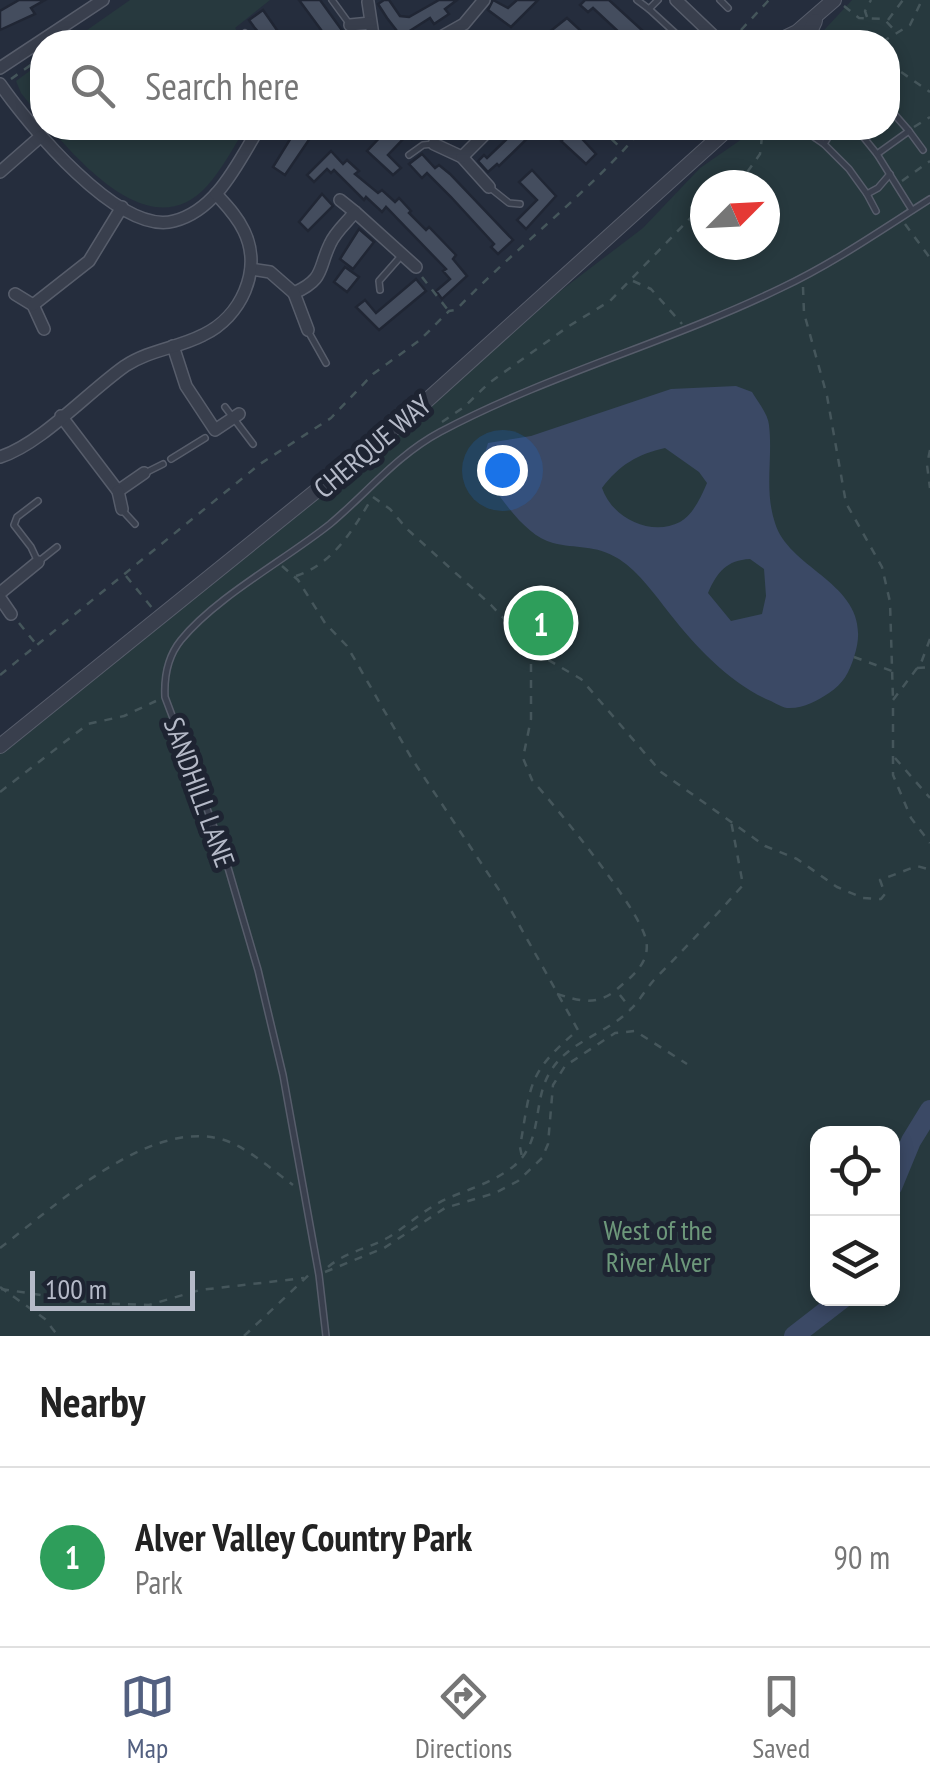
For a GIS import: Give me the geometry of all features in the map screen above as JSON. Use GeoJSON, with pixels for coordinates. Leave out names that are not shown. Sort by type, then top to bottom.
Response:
{"type":"FeatureCollection","features":[{"type":"Feature","properties":{"kind":"street"},"geometry":{"type":"LineString","coordinates":[[56,30],[101,0]]}},
{"type":"Feature","properties":{"kind":"street"},"geometry":{"type":"LineString","coordinates":[[461,30],[484,0]]}},
{"type":"Feature","properties":{"kind":"street"},"geometry":{"type":"LineString","coordinates":[[676,0],[708,30]]}},
{"type":"Feature","properties":{"kind":"street"},"geometry":{"type":"LineString","coordinates":[[800,30],[836,0]]}},
{"type":"Feature","properties":{"kind":"street"},"geometry":{"type":"LineString","coordinates":[[368,2],[371,30]]}},
{"type":"Feature","properties":{"kind":"street"},"geometry":{"type":"LineString","coordinates":[[810,30],[818,16]]}},
{"type":"Feature","properties":{"kind":"street"},"geometry":{"type":"LineString","coordinates":[[350,25],[370,23]]}},
{"type":"Feature","properties":{"kind":"street"},"geometry":{"type":"LineString","coordinates":[[0,68],[30,48]]}},
{"type":"Feature","properties":{"kind":"street"},"geometry":{"type":"LineString","coordinates":[[1,86],[30,124]]}},
{"type":"Feature","properties":{"kind":"street"},"geometry":{"type":"LineString","coordinates":[[0,172],[37,140]]}},
{"type":"Feature","properties":{"kind":"street"},"geometry":{"type":"LineString","coordinates":[[43,140],[79,177],[122,207],[146,220],[171,222],[194,212],[216,194],[252,140]]}},
{"type":"Feature","properties":{"kind":"street"},"geometry":{"type":"LineString","coordinates":[[462,157],[479,140]]}},
{"type":"Feature","properties":{"kind":"street","name":"CHERQUE WAY"},"geometry":{"type":"LineString","coordinates":[[0,746],[414,412],[716,140]]}},
{"type":"Feature","properties":{"kind":"street"},"geometry":{"type":"LineString","coordinates":[[434,144],[462,157],[489,187]]}},
{"type":"Feature","properties":{"kind":"street"},"geometry":{"type":"LineString","coordinates":[[0,458],[32,440],[138,358],[208,333],[226,319],[242,298],[251,269],[243,228],[216,194]]}},
{"type":"Feature","properties":{"kind":"street"},"geometry":{"type":"LineString","coordinates":[[340,200],[416,267]]}},
{"type":"Feature","properties":{"kind":"street"},"geometry":{"type":"LineString","coordinates":[[32,305],[89,261],[122,207]]}},
{"type":"Feature","properties":{"kind":"street"},"geometry":{"type":"LineString","coordinates":[[294,293],[316,280],[326,264],[331,240],[355,212]]}},
{"type":"Feature","properties":{"kind":"street"},"geometry":{"type":"LineString","coordinates":[[251,269],[270,272],[294,293],[308,330]]}},
{"type":"Feature","properties":{"kind":"street"},"geometry":{"type":"LineString","coordinates":[[15,294],[32,305],[44,329]]}},
{"type":"Feature","properties":{"kind":"street"},"geometry":{"type":"LineString","coordinates":[[174,346],[186,386],[210,434],[232,413]]}},
{"type":"Feature","properties":{"kind":"street"},"geometry":{"type":"LineString","coordinates":[[61,416],[118,491],[122,509]]}},
{"type":"Feature","properties":{"kind":"street"},"geometry":{"type":"LineString","coordinates":[[118,491],[144,474]]}},
{"type":"Feature","properties":{"kind":"street"},"geometry":{"type":"LineString","coordinates":[[11,614],[0,595],[38,562]]}},
{"type":"Feature","properties":{"kind":"lane"},"geometry":{"type":"LineString","coordinates":[[332,0],[350,25]]}},
{"type":"Feature","properties":{"kind":"lane"},"geometry":{"type":"LineString","coordinates":[[637,0],[672,30]]}},
{"type":"Feature","properties":{"kind":"lane"},"geometry":{"type":"LineString","coordinates":[[649,10],[658,0]]}},
{"type":"Feature","properties":{"kind":"lane"},"geometry":{"type":"LineString","coordinates":[[720,0],[728,8]]}},
{"type":"Feature","properties":{"kind":"lane"},"geometry":{"type":"LineString","coordinates":[[900,121],[923,150]]}},
{"type":"Feature","properties":{"kind":"lane"},"geometry":{"type":"LineString","coordinates":[[900,138],[909,131]]}},
{"type":"Feature","properties":{"kind":"lane"},"geometry":{"type":"LineString","coordinates":[[818,140],[849,169],[876,211]]}},
{"type":"Feature","properties":{"kind":"lane"},"geometry":{"type":"LineString","coordinates":[[824,144],[826,140]]}},
{"type":"Feature","properties":{"kind":"lane"},"geometry":{"type":"LineString","coordinates":[[866,140],[912,210]]}},
{"type":"Feature","properties":{"kind":"lane"},"geometry":{"type":"LineString","coordinates":[[878,154],[897,140]]}},
{"type":"Feature","properties":{"kind":"lane"},"geometry":{"type":"LineString","coordinates":[[409,155],[424,145],[434,144]]}},
{"type":"Feature","properties":{"kind":"lane"},"geometry":{"type":"LineString","coordinates":[[867,194],[890,174]]}},
{"type":"Feature","properties":{"kind":"lane"},"geometry":{"type":"LineString","coordinates":[[489,187],[508,203],[520,204]]}},
{"type":"Feature","properties":{"kind":"lane","name":"SANDHILL LANE"},"geometry":{"type":"LineString","coordinates":[[326,1336],[319,1271],[283,1075],[258,970],[224,854],[165,697],[164,678],[179,641],[329,524],[400,458],[439,433],[802,277],[930,199]]}},
{"type":"Feature","properties":{"kind":"lane"},"geometry":{"type":"LineString","coordinates":[[380,290],[379,281],[403,254]]}},
{"type":"Feature","properties":{"kind":"lane"},"geometry":{"type":"LineString","coordinates":[[308,330],[326,363]]}},
{"type":"Feature","properties":{"kind":"lane"},"geometry":{"type":"LineString","coordinates":[[232,413],[253,444]]}},
{"type":"Feature","properties":{"kind":"lane"},"geometry":{"type":"LineString","coordinates":[[171,460],[210,434]]}},
{"type":"Feature","properties":{"kind":"lane"},"geometry":{"type":"LineString","coordinates":[[144,474],[163,464]]}},
{"type":"Feature","properties":{"kind":"lane"},"geometry":{"type":"LineString","coordinates":[[38,501],[17,517],[14,525],[38,562],[57,547]]}},
{"type":"Feature","properties":{"kind":"lane"},"geometry":{"type":"LineString","coordinates":[[122,509],[134,524]]}},
{"type":"Feature","properties":{"kind":"path"},"geometry":{"type":"LineString","coordinates":[[742,30],[769,0]]}},
{"type":"Feature","properties":{"kind":"path"},"geometry":{"type":"LineString","coordinates":[[836,0],[859,18],[887,21],[894,30]]}},
{"type":"Feature","properties":{"kind":"path"},"geometry":{"type":"LineString","coordinates":[[867,18],[870,0]]}},
{"type":"Feature","properties":{"kind":"path"},"geometry":{"type":"LineString","coordinates":[[887,21],[903,0]]}},
{"type":"Feature","properties":{"kind":"path"},"geometry":{"type":"LineString","coordinates":[[900,31],[910,26],[922,0]]}},
{"type":"Feature","properties":{"kind":"path"},"geometry":{"type":"LineString","coordinates":[[1,86],[30,65]]}},
{"type":"Feature","properties":{"kind":"path"},"geometry":{"type":"LineString","coordinates":[[900,71],[930,92]]}},
{"type":"Feature","properties":{"kind":"path"},"geometry":{"type":"LineString","coordinates":[[909,131],[930,117]]}},
{"type":"Feature","properties":{"kind":"path"},"geometry":{"type":"LineString","coordinates":[[613,140],[624,151]]}},
{"type":"Feature","properties":{"kind":"path"},"geometry":{"type":"LineString","coordinates":[[0,675],[260,464],[331,418],[373,374],[420,340],[449,311],[456,310],[502,261],[633,140]]}},
{"type":"Feature","properties":{"kind":"path"},"geometry":{"type":"LineString","coordinates":[[749,170],[760,154],[762,140]]}},
{"type":"Feature","properties":{"kind":"path"},"geometry":{"type":"LineString","coordinates":[[896,184],[930,161]]}},
{"type":"Feature","properties":{"kind":"path"},"geometry":{"type":"LineString","coordinates":[[438,424],[464,407],[489,383],[610,301],[690,217]]}},
{"type":"Feature","properties":{"kind":"path"},"geometry":{"type":"LineString","coordinates":[[901,218],[930,258]]}},
{"type":"Feature","properties":{"kind":"path"},"geometry":{"type":"LineString","coordinates":[[416,267],[449,311]]}},
{"type":"Feature","properties":{"kind":"path"},"geometry":{"type":"LineString","coordinates":[[802,277],[804,313],[827,396],[846,502],[882,566],[890,602],[894,775],[911,818],[930,843]]}},
{"type":"Feature","properties":{"kind":"path"},"geometry":{"type":"LineString","coordinates":[[631,281],[651,289],[685,329]]}},
{"type":"Feature","properties":{"kind":"path"},"geometry":{"type":"LineString","coordinates":[[930,450],[930,488]]}},
{"type":"Feature","properties":{"kind":"path"},"geometry":{"type":"LineString","coordinates":[[365,492],[390,508],[407,529],[530,646],[581,680],[661,772],[765,846],[798,859],[836,887],[863,898],[881,898],[885,894],[880,880],[917,866],[929,868]]}},
{"type":"Feature","properties":{"kind":"path"},"geometry":{"type":"LineString","coordinates":[[294,576],[314,570],[337,551],[372,497]]}},
{"type":"Feature","properties":{"kind":"path"},"geometry":{"type":"LineString","coordinates":[[276,562],[294,576],[325,623],[346,646],[412,759],[504,896],[578,1030],[547,1056],[532,1080],[520,1147],[522,1157]]}},
{"type":"Feature","properties":{"kind":"path"},"geometry":{"type":"LineString","coordinates":[[126,575],[160,617]]}},
{"type":"Feature","properties":{"kind":"path"},"geometry":{"type":"LineString","coordinates":[[11,614],[37,644]]}},
{"type":"Feature","properties":{"kind":"path"},"geometry":{"type":"LineString","coordinates":[[893,700],[918,668],[930,639]]}},
{"type":"Feature","properties":{"kind":"path"},"geometry":{"type":"LineString","coordinates":[[530,646],[532,719],[523,758],[532,780],[624,900],[646,940],[642,968],[604,1000],[586,1002],[556,994]]}},
{"type":"Feature","properties":{"kind":"path"},"geometry":{"type":"LineString","coordinates":[[854,657],[893,671]]}},
{"type":"Feature","properties":{"kind":"path"},"geometry":{"type":"LineString","coordinates":[[918,668],[930,667]]}},
{"type":"Feature","properties":{"kind":"path"},"geometry":{"type":"LineString","coordinates":[[0,792],[88,724],[124,716],[165,697]]}},
{"type":"Feature","properties":{"kind":"path"},"geometry":{"type":"LineString","coordinates":[[894,757],[930,798]]}},
{"type":"Feature","properties":{"kind":"path"},"geometry":{"type":"LineString","coordinates":[[319,1271],[341,1256],[386,1239],[424,1212],[488,1182],[522,1157],[534,1137],[545,1084],[553,1067],[570,1050],[631,1009],[651,982],[743,885],[730,819]]}},
{"type":"Feature","properties":{"kind":"path"},"geometry":{"type":"LineString","coordinates":[[616,990],[631,1009]]}},
{"type":"Feature","properties":{"kind":"path"},"geometry":{"type":"LineString","coordinates":[[1,1288],[94,1303],[149,1305],[200,1290],[304,1278],[384,1248],[445,1208],[495,1193],[518,1181],[542,1158],[548,1144],[554,1086],[564,1066],[616,1034],[635,1031],[687,1064]]}},
{"type":"Feature","properties":{"kind":"path"},"geometry":{"type":"LineString","coordinates":[[0,1248],[94,1177],[134,1153],[172,1138],[200,1137],[234,1143],[303,1192]]}},
{"type":"Feature","properties":{"kind":"path"},"geometry":{"type":"LineString","coordinates":[[244,1336],[304,1278]]}},
{"type":"Feature","properties":{"kind":"path"},"geometry":{"type":"LineString","coordinates":[[1,1288],[45,1319],[58,1336]]}},
{"type":"Feature","properties":{"kind":"green space"},"geometry":{"type":"Polygon","coordinates":[[[130,0],[270,0],[237,30],[87,30],[130,0]]]}},
{"type":"Feature","properties":{"kind":"green space","name":"West of the River Alver"},"geometry":{"type":"Polygon","coordinates":[[[852,0],[930,0],[930,1336],[0,1336],[0,746],[496,340],[643,228],[690,179],[690,260],[780,260],[780,170],[698,170],[741,140],[900,140],[900,30],[824,30],[852,0]]]}},
{"type":"Feature","properties":{"kind":"green space"},"geometry":{"type":"Polygon","coordinates":[[[30,71],[30,104],[21,93],[16,81],[30,71]]]}},
{"type":"Feature","properties":{"kind":"green space"},"geometry":{"type":"Polygon","coordinates":[[[61,140],[238,140],[207,186],[186,202],[165,207],[143,204],[122,194],[61,140]]]}},
{"type":"Feature","properties":{"kind":"water"},"geometry":{"type":"Polygon","coordinates":[[[736,386],[752,392],[769,425],[770,498],[775,523],[797,555],[844,596],[854,613],[858,633],[848,673],[834,690],[810,704],[785,707],[739,683],[702,651],[627,565],[602,551],[553,543],[531,532],[511,511],[481,467],[488,443],[531,436],[671,389],[736,386]],[[665,448],[630,462],[602,488],[623,516],[645,526],[669,526],[685,519],[707,483],[699,472],[665,448]],[[750,559],[724,568],[708,593],[731,621],[762,614],[766,596],[764,569],[750,559]]]}},
{"type":"Feature","properties":{"kind":"building"},"geometry":{"type":"Polygon","coordinates":[[[19,0],[45,0],[31,8],[35,14],[0,30],[0,11],[19,0]]]}},
{"type":"Feature","properties":{"kind":"building"},"geometry":{"type":"Polygon","coordinates":[[[299,0],[320,0],[342,30],[321,30],[299,0]]]}},
{"type":"Feature","properties":{"kind":"building"},"geometry":{"type":"Polygon","coordinates":[[[389,0],[400,16],[409,17],[439,0],[457,0],[445,9],[449,14],[434,24],[430,18],[411,30],[396,30],[378,4],[389,0]]]}},
{"type":"Feature","properties":{"kind":"building"},"geometry":{"type":"Polygon","coordinates":[[[493,0],[508,8],[517,0],[538,0],[511,27],[488,10],[493,0]]]}},
{"type":"Feature","properties":{"kind":"building"},"geometry":{"type":"Polygon","coordinates":[[[585,0],[609,0],[642,30],[617,30],[593,8],[588,12],[580,5],[585,0]]]}},
{"type":"Feature","properties":{"kind":"building"},"geometry":{"type":"Polygon","coordinates":[[[263,10],[277,30],[257,30],[249,20],[263,10]]]}},
{"type":"Feature","properties":{"kind":"building"},"geometry":{"type":"Polygon","coordinates":[[[567,18],[580,30],[552,30],[567,18]]]}},
{"type":"Feature","properties":{"kind":"building"},"geometry":{"type":"Polygon","coordinates":[[[290,140],[309,140],[285,175],[273,167],[290,140]]]}},
{"type":"Feature","properties":{"kind":"building"},"geometry":{"type":"Polygon","coordinates":[[[377,140],[402,140],[388,155],[401,168],[393,175],[367,151],[377,140]]]}},
{"type":"Feature","properties":{"kind":"building"},"geometry":{"type":"Polygon","coordinates":[[[506,140],[526,140],[488,172],[478,161],[484,155],[487,158],[506,140]]]}},
{"type":"Feature","properties":{"kind":"building"},"geometry":{"type":"Polygon","coordinates":[[[583,140],[596,154],[586,164],[561,141],[583,140]]]}},
{"type":"Feature","properties":{"kind":"building"},"geometry":{"type":"Polygon","coordinates":[[[331,151],[343,164],[347,160],[359,171],[355,174],[378,193],[382,190],[395,202],[399,198],[426,230],[429,227],[456,255],[453,259],[467,276],[442,299],[436,291],[450,279],[443,271],[446,269],[386,207],[382,212],[366,197],[364,200],[334,170],[331,173],[327,169],[314,182],[307,175],[331,151]]]}},
{"type":"Feature","properties":{"kind":"building"},"geometry":{"type":"Polygon","coordinates":[[[422,154],[435,168],[439,165],[450,174],[513,240],[498,254],[491,247],[494,244],[451,197],[427,173],[422,178],[409,164],[422,154]]]}},
{"type":"Feature","properties":{"kind":"building"},"geometry":{"type":"Polygon","coordinates":[[[532,170],[556,196],[526,229],[517,220],[537,200],[519,182],[532,170]]]}},
{"type":"Feature","properties":{"kind":"building"},"geometry":{"type":"Polygon","coordinates":[[[322,194],[333,206],[308,231],[299,222],[322,194]]]}},
{"type":"Feature","properties":{"kind":"building"},"geometry":{"type":"Polygon","coordinates":[[[359,229],[374,242],[353,269],[340,259],[359,229]]]}},
{"type":"Feature","properties":{"kind":"building"},"geometry":{"type":"Polygon","coordinates":[[[345,267],[359,277],[347,292],[334,282],[345,267]]]}},
{"type":"Feature","properties":{"kind":"building"},"geometry":{"type":"Polygon","coordinates":[[[416,279],[426,291],[379,330],[356,307],[365,300],[376,313],[416,279]]]}},
{"type":"Feature","properties":{"kind":"waterway"},"geometry":{"type":"LineString","coordinates":[[900,1168],[930,1110]]}},
{"type":"Feature","properties":{"kind":"waterway"},"geometry":{"type":"LineString","coordinates":[[794,1336],[833,1306]]}},
{"type":"Feature","properties":{"kind":"place","name":"Alver Valley Country Park"},"geometry":{"type":"Point","coordinates":[541,623]}}]}
